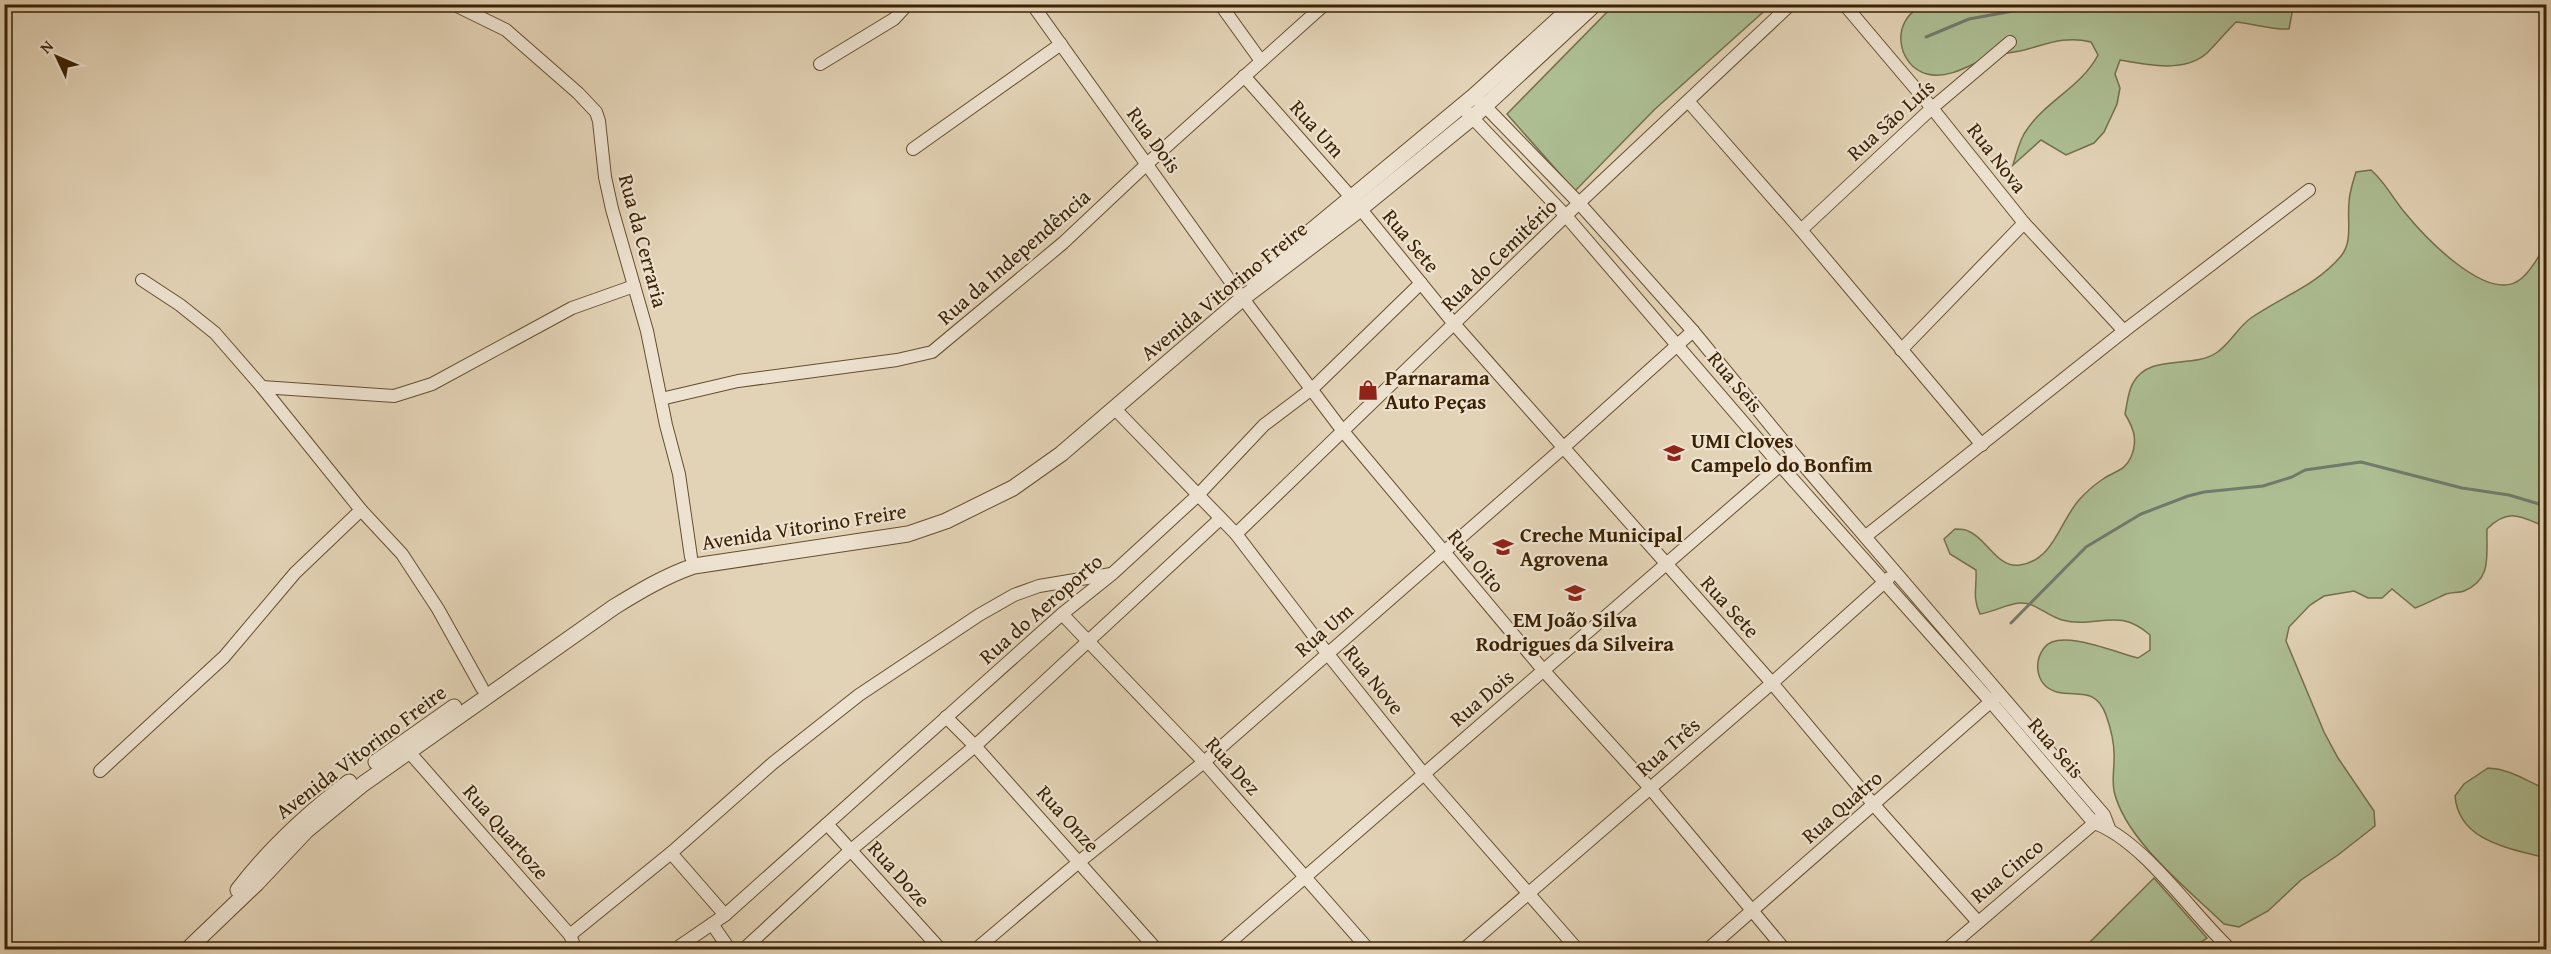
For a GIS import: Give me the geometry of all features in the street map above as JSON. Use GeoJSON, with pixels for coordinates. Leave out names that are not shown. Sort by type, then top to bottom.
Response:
{"type":"FeatureCollection","features":[{"type":"Feature","properties":{"kind":"street","name":"Rua da Cerraria"},"geometry":{"type":"LineString","coordinates":[[453,4],[506,30],[578,93],[596,112],[605,177],[649,340],[679,474],[691,557]]}},
{"type":"Feature","properties":{"kind":"street"},"geometry":{"type":"LineString","coordinates":[[820,64],[894,19],[908,4]]}},
{"type":"Feature","properties":{"kind":"street","name":"Rua Dois"},"geometry":{"type":"LineString","coordinates":[[1032,4],[1241,295]]}},
{"type":"Feature","properties":{"kind":"street"},"geometry":{"type":"LineString","coordinates":[[1220,4],[1261,61]]}},
{"type":"Feature","properties":{"kind":"street","name":"Rua da Independência"},"geometry":{"type":"LineString","coordinates":[[661,399],[738,381],[905,358],[932,352],[1063,243],[1148,163],[1325,4]]}},
{"type":"Feature","properties":{"kind":"street","name":"Avenida Vitorino Freire"},"geometry":{"type":"LineString","coordinates":[[187,950],[306,831],[405,747],[482,688],[634,585],[691,557],[779,543],[887,532],[951,511],[1016,476],[1113,401],[1241,295],[1359,210],[1472,118],[1480,100],[1575,4]]}},
{"type":"Feature","properties":{"kind":"street","name":"Avenida Vitorino Freire"},"geometry":{"type":"LineString","coordinates":[[405,747],[614,607],[672,573],[694,566],[908,534],[946,521],[1013,488],[1061,454],[1115,409],[1350,196],[1461,106],[1480,100],[1595,4]]}},
{"type":"Feature","properties":{"kind":"street","name":"Rua do Cemitério"},"geometry":{"type":"LineString","coordinates":[[1236,534],[1579,203],[1791,4]]}},
{"type":"Feature","properties":{"kind":"street","name":"Rua Nova"},"geometry":{"type":"LineString","coordinates":[[1844,4],[1932,108],[2024,223],[2124,331]]}},
{"type":"Feature","properties":{"kind":"street","name":"Rua São Luís"},"geometry":{"type":"LineString","coordinates":[[1802,230],[1932,108],[2010,42]]}},
{"type":"Feature","properties":{"kind":"street"},"geometry":{"type":"LineString","coordinates":[[914,149],[1061,44]]}},
{"type":"Feature","properties":{"kind":"street","name":"Rua Um"},"geometry":{"type":"LineString","coordinates":[[1244,76],[1350,196],[1359,210]]}},
{"type":"Feature","properties":{"kind":"street"},"geometry":{"type":"LineString","coordinates":[[1480,100],[1579,203],[1692,331],[1794,454],[2001,692],[2099,819],[2164,879],[2230,949]]}},
{"type":"Feature","properties":{"kind":"street"},"geometry":{"type":"LineString","coordinates":[[1688,101],[1802,230],[1982,445]]}},
{"type":"Feature","properties":{"kind":"street","name":"Rua Seis"},"geometry":{"type":"LineString","coordinates":[[1461,106],[1566,216],[1780,465],[1991,702],[2099,819]]}},
{"type":"Feature","properties":{"kind":"street"},"geometry":{"type":"LineString","coordinates":[[1866,536],[2124,331],[2309,190]]}},
{"type":"Feature","properties":{"kind":"street","name":"Rua Sete"},"geometry":{"type":"LineString","coordinates":[[1359,210],[1455,325],[1772,683],[1874,805],[1978,922]]}},
{"type":"Feature","properties":{"kind":"street"},"geometry":{"type":"LineString","coordinates":[[1901,350],[2024,223]]}},
{"type":"Feature","properties":{"kind":"street"},"geometry":{"type":"LineString","coordinates":[[142,280],[180,305],[215,333],[262,387],[361,510],[402,554],[421,580],[482,688]]}},
{"type":"Feature","properties":{"kind":"street","name":"Rua do Aeroporto"},"geometry":{"type":"LineString","coordinates":[[674,950],[725,915],[1062,614],[1112,574],[1197,496],[1264,424],[1312,388],[1421,283]]}},
{"type":"Feature","properties":{"kind":"street"},"geometry":{"type":"LineString","coordinates":[[262,387],[394,396],[411,392],[432,384],[572,308],[634,286]]}},
{"type":"Feature","properties":{"kind":"street","name":"Rua Oito"},"geometry":{"type":"LineString","coordinates":[[1241,295],[1342,430],[1443,552],[1544,671],[1650,788],[1785,950]]}},
{"type":"Feature","properties":{"kind":"street","name":"Rua Um"},"geometry":{"type":"LineString","coordinates":[[975,950],[1080,861],[1204,762],[1564,447],[1692,331]]}},
{"type":"Feature","properties":{"kind":"street","name":"Rua Nove"},"geometry":{"type":"LineString","coordinates":[[1115,409],[1236,534],[1327,653],[1424,773],[1578,950]]}},
{"type":"Feature","properties":{"kind":"street","name":"Rua Dois"},"geometry":{"type":"LineString","coordinates":[[1221,950],[1794,454]]}},
{"type":"Feature","properties":{"kind":"street"},"geometry":{"type":"LineString","coordinates":[[100,771],[224,657],[295,573],[361,510]]}},
{"type":"Feature","properties":{"kind":"street"},"geometry":{"type":"LineString","coordinates":[[743,950],[851,850],[975,746],[1220,519]]}},
{"type":"Feature","properties":{"kind":"street","name":"Rua Três"},"geometry":{"type":"LineString","coordinates":[[1463,950],[1772,683],[1896,571]]}},
{"type":"Feature","properties":{"kind":"street"},"geometry":{"type":"LineString","coordinates":[[570,935],[671,853],[814,729],[859,695],[979,615],[1014,595],[1039,586],[1112,574]]}},
{"type":"Feature","properties":{"kind":"street","name":"Rua Dez"},"geometry":{"type":"LineString","coordinates":[[1062,614],[1204,762],[1369,950]]}},
{"type":"Feature","properties":{"kind":"street","name":"Rua Quatro"},"geometry":{"type":"LineString","coordinates":[[1707,950],[2001,692]]}},
{"type":"Feature","properties":{"kind":"street","name":"Rua Onze"},"geometry":{"type":"LineString","coordinates":[[946,717],[1080,861],[1157,950]]}},
{"type":"Feature","properties":{"kind":"street","name":"Rua Quartoze"},"geometry":{"type":"LineString","coordinates":[[405,747],[570,935],[576,950]]}},
{"type":"Feature","properties":{"kind":"street","name":"Rua Cinco"},"geometry":{"type":"LineString","coordinates":[[1946,950],[2099,819]]}},
{"type":"Feature","properties":{"kind":"street","name":"Rua Doze"},"geometry":{"type":"LineString","coordinates":[[827,824],[941,950]]}},
{"type":"Feature","properties":{"kind":"street"},"geometry":{"type":"LineString","coordinates":[[671,853],[725,915]]}},
{"type":"Feature","properties":{"kind":"street"},"geometry":{"type":"LineString","coordinates":[[712,924],[730,950]]}},
{"type":"Feature","properties":{"kind":"green space"},"geometry":{"type":"Polygon","coordinates":[[[2289,4],[2292,13],[2289,29],[2236,22],[2207,53],[2188,63],[2165,66],[2120,60],[2115,74],[2120,88],[2117,104],[2104,132],[2094,143],[2066,155],[2041,140],[2013,165],[2022,137],[2032,123],[2091,67],[2098,55],[2091,42],[2072,40],[2055,42],[1993,56],[1942,75],[1927,74],[1917,69],[1909,62],[1901,43],[1901,32],[1905,22],[1911,14],[1929,5],[2289,4]]]}},
{"type":"Feature","properties":{"kind":"green space"},"geometry":{"type":"Polygon","coordinates":[[[1614,5],[1771,5],[1654,110],[1575,191],[1507,114],[1614,5]]]}},
{"type":"Feature","properties":{"kind":"green space"},"geometry":{"type":"Polygon","coordinates":[[[2371,170],[2428,238],[2476,277],[2493,283],[2509,285],[2526,274],[2536,262],[2546,243],[2546,527],[2515,516],[2502,518],[2495,522],[2487,529],[2487,556],[2484,573],[2480,580],[2464,591],[2446,594],[2415,608],[2392,589],[2382,598],[2368,598],[2354,591],[2324,596],[2310,605],[2289,627],[2286,641],[2324,732],[2338,758],[2374,811],[2375,826],[2301,880],[2268,911],[2239,927],[2224,924],[2160,863],[2131,828],[2120,809],[2114,791],[2113,743],[2102,706],[2097,700],[2086,695],[2057,692],[2050,689],[2038,673],[2038,660],[2044,648],[2051,642],[2062,640],[2088,643],[2138,658],[2150,650],[2150,635],[2138,626],[2117,620],[2074,622],[2062,620],[2025,603],[1980,614],[1975,597],[1976,570],[1950,554],[1944,539],[1955,529],[1967,530],[1980,539],[1998,558],[2012,565],[2032,562],[2041,556],[2049,548],[2072,509],[2082,497],[2096,484],[2129,462],[2135,440],[2125,414],[2131,386],[2140,374],[2149,368],[2206,358],[2216,353],[2251,318],[2321,275],[2345,250],[2349,231],[2349,199],[2356,172],[2371,170]]]}},
{"type":"Feature","properties":{"kind":"green space"},"geometry":{"type":"Polygon","coordinates":[[[2488,768],[2511,773],[2546,789],[2546,858],[2502,846],[2476,833],[2466,824],[2455,796],[2464,784],[2488,768]]]}},
{"type":"Feature","properties":{"kind":"green space"},"geometry":{"type":"Polygon","coordinates":[[[2154,878],[2207,938],[2191,949],[2083,949],[2154,878]]]}},
{"type":"Feature","properties":{"kind":"waterway"},"geometry":{"type":"LineString","coordinates":[[1926,37],[1969,19],[2051,4]]}},
{"type":"Feature","properties":{"kind":"waterway"},"geometry":{"type":"LineString","coordinates":[[2538,4],[2546,19]]}},
{"type":"Feature","properties":{"kind":"waterway"},"geometry":{"type":"LineString","coordinates":[[2011,623],[2086,547],[2141,514],[2204,492],[2263,486],[2292,477],[2305,470],[2361,462],[2462,488],[2509,495],[2546,506]]}},
{"type":"Feature","properties":{"kind":"place","name":"Parnarama Auto Peças"},"geometry":{"type":"Point","coordinates":[1368,390]}},
{"type":"Feature","properties":{"kind":"place","name":"UMI Cloves Campelo do Bonfim"},"geometry":{"type":"Point","coordinates":[1674,453]}},
{"type":"Feature","properties":{"kind":"place","name":"Creche Municipal Agrovena"},"geometry":{"type":"Point","coordinates":[1503,547]}},
{"type":"Feature","properties":{"kind":"place","name":"EM João Silva Rodrigues da Silveira"},"geometry":{"type":"Point","coordinates":[1575,593]}}]}
